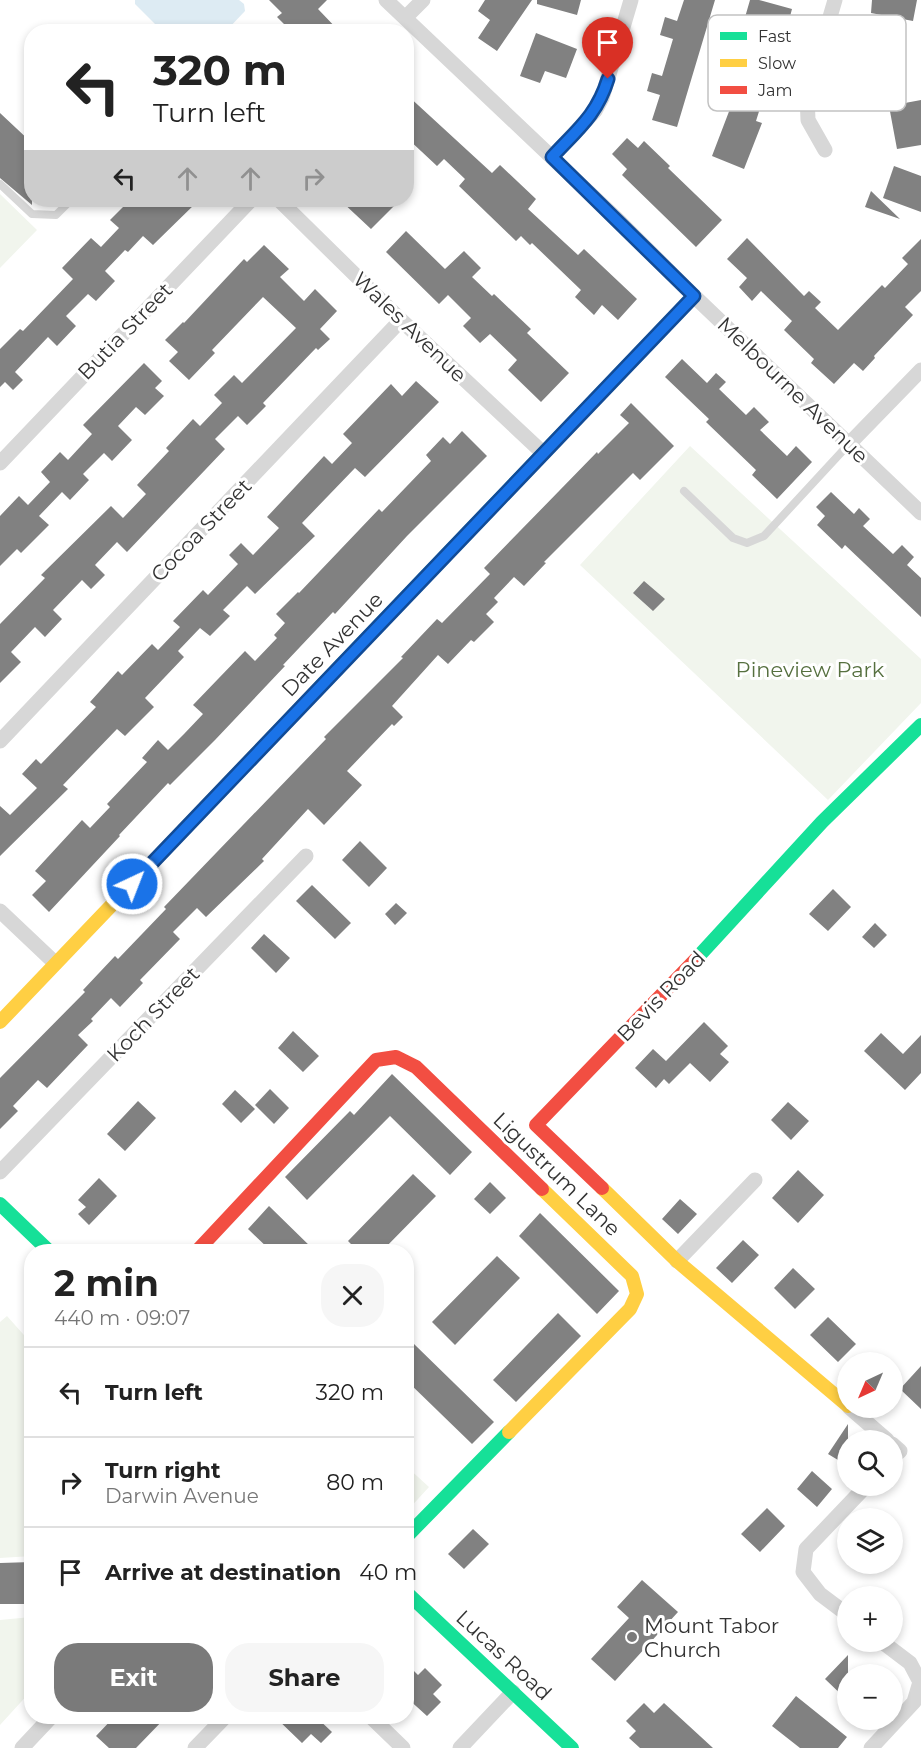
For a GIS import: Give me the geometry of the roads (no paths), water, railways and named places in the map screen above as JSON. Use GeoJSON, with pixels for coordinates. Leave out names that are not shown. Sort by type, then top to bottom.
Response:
{"type":"FeatureCollection","features":[{"type":"Feature","properties":{"kind":"street","name":"Melbourne Avenue"},"geometry":{"type":"LineString","coordinates":[[386,0],[411,24]]}},
{"type":"Feature","properties":{"kind":"street"},"geometry":{"type":"LineString","coordinates":[[405,18],[423,0]]}},
{"type":"Feature","properties":{"kind":"street"},"geometry":{"type":"LineString","coordinates":[[552,157],[595,111],[602,98],[631,0]]}},
{"type":"Feature","properties":{"kind":"street"},"geometry":{"type":"LineString","coordinates":[[831,15],[835,0]]}},
{"type":"Feature","properties":{"kind":"street","name":"Melbourne Avenue"},"geometry":{"type":"LineString","coordinates":[[414,27],[921,513]]}},
{"type":"Feature","properties":{"kind":"street"},"geometry":{"type":"LineString","coordinates":[[808,111],[808,120],[825,150]]}},
{"type":"Feature","properties":{"kind":"street","name":"Butia Street"},"geometry":{"type":"LineString","coordinates":[[0,463],[244,207]]}},
{"type":"Feature","properties":{"kind":"street","name":"Wales Avenue"},"geometry":{"type":"LineString","coordinates":[[286,207],[401,320],[543,453]]}},
{"type":"Feature","properties":{"kind":"street","name":"Date Avenue"},"geometry":{"type":"LineString","coordinates":[[0,1022],[694,296]]}},
{"type":"Feature","properties":{"kind":"street","name":"Cocoa Street"},"geometry":{"type":"LineString","coordinates":[[0,741],[401,320]]}},
{"type":"Feature","properties":{"kind":"street"},"geometry":{"type":"LineString","coordinates":[[849,444],[921,370]]}},
{"type":"Feature","properties":{"kind":"street","name":"Bevis Road"},"geometry":{"type":"LineString","coordinates":[[837,1398],[677,1261],[536,1125],[704,951],[822,822],[921,725]]}},
{"type":"Feature","properties":{"kind":"street","name":"Koch Street"},"geometry":{"type":"LineString","coordinates":[[0,1172],[306,856]]}},
{"type":"Feature","properties":{"kind":"street"},"geometry":{"type":"LineString","coordinates":[[0,911],[55,963]]}},
{"type":"Feature","properties":{"kind":"street","name":"Ligustrum Lane"},"geometry":{"type":"LineString","coordinates":[[204,1244],[376,1060],[396,1057],[416,1067],[632,1276],[638,1294],[630,1309],[414,1529]]}},
{"type":"Feature","properties":{"kind":"street"},"geometry":{"type":"LineString","coordinates":[[677,1261],[755,1180]]}},
{"type":"Feature","properties":{"kind":"street"},"geometry":{"type":"LineString","coordinates":[[0,1204],[42,1244]]}},
{"type":"Feature","properties":{"kind":"street","name":"Bevis Road"},"geometry":{"type":"LineString","coordinates":[[861,1418],[875,1430]]}},
{"type":"Feature","properties":{"kind":"street"},"geometry":{"type":"LineString","coordinates":[[837,1607],[820,1594],[803,1572],[806,1549],[857,1496]]}},
{"type":"Feature","properties":{"kind":"street","name":"Lucas Road"},"geometry":{"type":"LineString","coordinates":[[414,1599],[572,1748]]}},
{"type":"Feature","properties":{"kind":"street"},"geometry":{"type":"LineString","coordinates":[[871,1748],[914,1702],[920,1682],[910,1663],[896,1652]]}},
{"type":"Feature","properties":{"kind":"street"},"geometry":{"type":"LineString","coordinates":[[460,1748],[513,1692]]}},
{"type":"Feature","properties":{"kind":"street"},"geometry":{"type":"LineString","coordinates":[[21,1748],[44,1724]]}},
{"type":"Feature","properties":{"kind":"street"},"geometry":{"type":"LineString","coordinates":[[195,1748],[218,1724]]}},
{"type":"Feature","properties":{"kind":"street"},"geometry":{"type":"LineString","coordinates":[[378,1724],[403,1748]]}},
{"type":"Feature","properties":{"kind":"lane"},"geometry":{"type":"LineString","coordinates":[[0,183],[24,206]]}},
{"type":"Feature","properties":{"kind":"lane"},"geometry":{"type":"LineString","coordinates":[[25,207],[32,214],[56,214],[63,207]]}},
{"type":"Feature","properties":{"kind":"lane"},"geometry":{"type":"LineString","coordinates":[[684,491],[733,538],[747,543],[764,536],[849,444]]}},
{"type":"Feature","properties":{"kind":"place","name":"Mount Tabor Church"},"geometry":{"type":"Point","coordinates":[632,1637]}},
{"type":"Feature","properties":{"kind":"park label","name":"Pineview Park"},"geometry":{"type":"Point","coordinates":[810,669]}}]}
